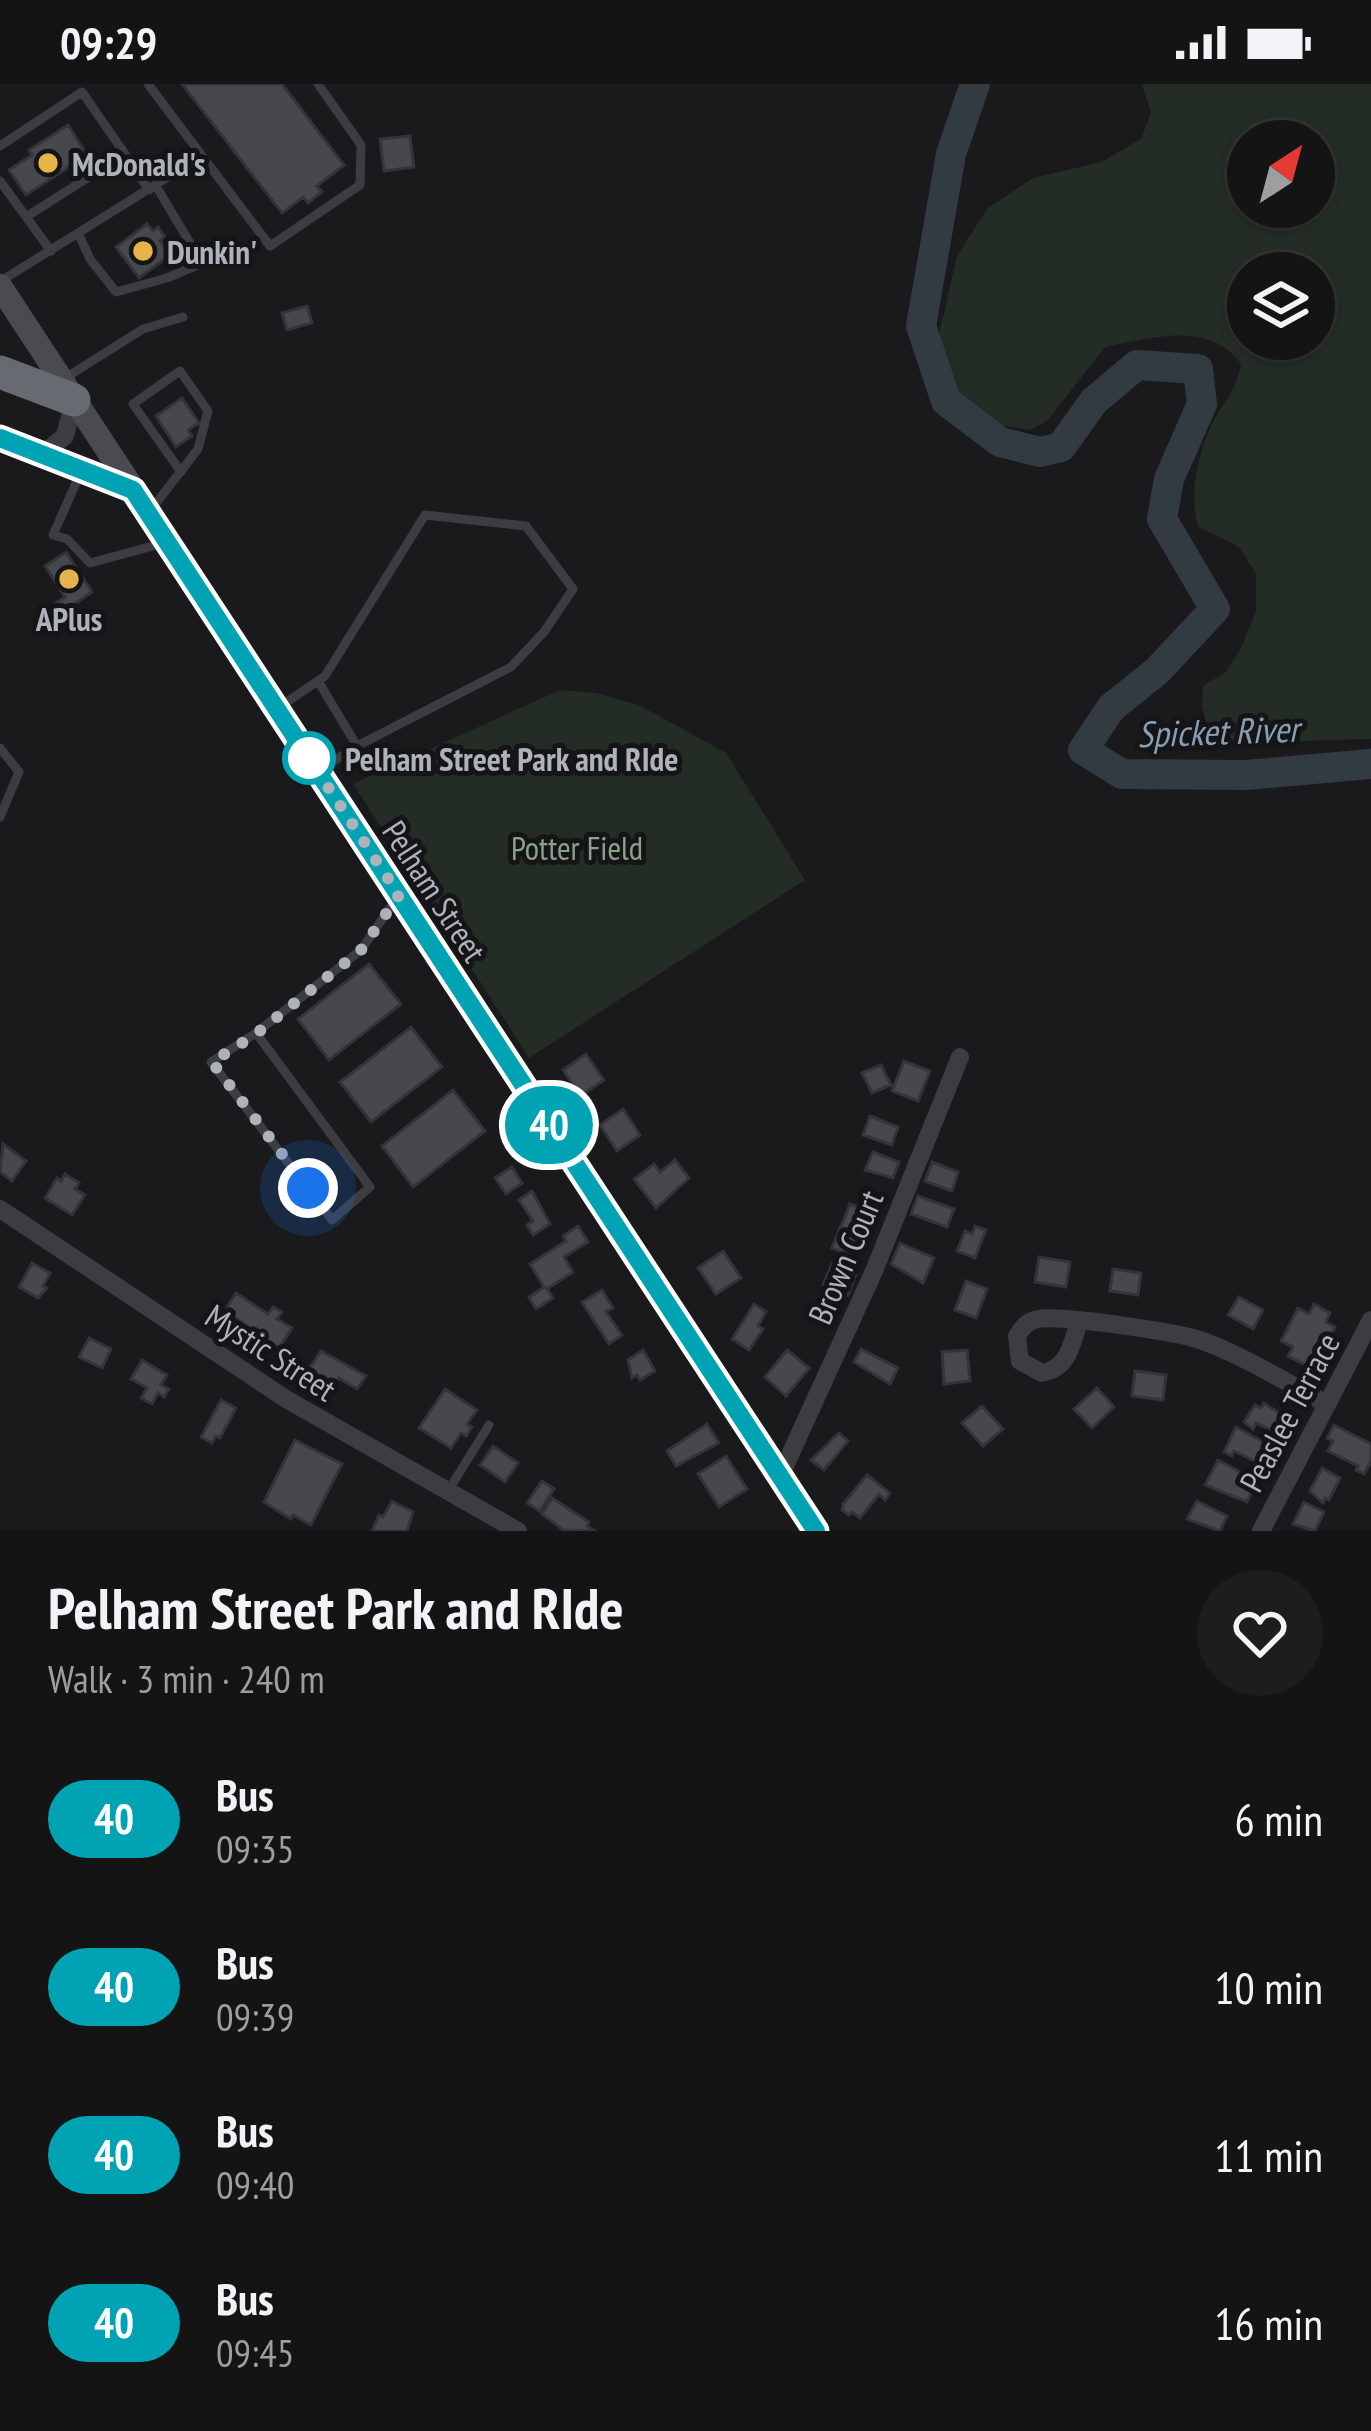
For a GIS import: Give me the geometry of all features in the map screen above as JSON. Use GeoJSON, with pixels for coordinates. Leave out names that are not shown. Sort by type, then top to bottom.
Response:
{"type":"FeatureCollection","features":[{"type":"Feature","properties":{"kind":"highway"},"geometry":{"type":"LineString","coordinates":[[0,372],[68,390]]}},
{"type":"Feature","properties":{"kind":"main road","name":"Pelham Street"},"geometry":{"type":"LineString","coordinates":[[0,284],[816,1531]]}},
{"type":"Feature","properties":{"kind":"street"},"geometry":{"type":"LineString","coordinates":[[44,453],[64,436],[68,390]]}},
{"type":"Feature","properties":{"kind":"street"},"geometry":{"type":"LineString","coordinates":[[0,438],[133,490]]}},
{"type":"Feature","properties":{"kind":"street","name":"Brown Court"},"geometry":{"type":"LineString","coordinates":[[779,1478],[874,1271],[960,1057]]}},
{"type":"Feature","properties":{"kind":"street","name":"Mystic Street"},"geometry":{"type":"LineString","coordinates":[[0,1209],[286,1399],[518,1531]]}},
{"type":"Feature","properties":{"kind":"street","name":"Peaslee Terrace"},"geometry":{"type":"LineString","coordinates":[[1261,1531],[1371,1320]]}},
{"type":"Feature","properties":{"kind":"street"},"geometry":{"type":"LineString","coordinates":[[1079,1322],[1191,1336],[1328,1404]]}},
{"type":"Feature","properties":{"kind":"lane"},"geometry":{"type":"LineString","coordinates":[[148,84],[270,246],[360,185],[361,145],[318,84]]}},
{"type":"Feature","properties":{"kind":"lane"},"geometry":{"type":"LineString","coordinates":[[0,146],[82,92],[202,263],[116,292],[79,235]]}},
{"type":"Feature","properties":{"kind":"lane"},"geometry":{"type":"LineString","coordinates":[[26,217],[125,154]]}},
{"type":"Feature","properties":{"kind":"lane"},"geometry":{"type":"LineString","coordinates":[[0,284],[200,157]]}},
{"type":"Feature","properties":{"kind":"lane"},"geometry":{"type":"LineString","coordinates":[[0,181],[51,251]]}},
{"type":"Feature","properties":{"kind":"lane"},"geometry":{"type":"LineString","coordinates":[[68,390],[143,329],[183,317]]}},
{"type":"Feature","properties":{"kind":"lane"},"geometry":{"type":"LineString","coordinates":[[149,514],[181,472],[198,449],[208,411],[180,371],[133,404],[181,472]]}},
{"type":"Feature","properties":{"kind":"lane"},"geometry":{"type":"LineString","coordinates":[[83,467],[53,535],[67,539],[90,562],[168,543]]}},
{"type":"Feature","properties":{"kind":"lane"},"geometry":{"type":"LineString","coordinates":[[277,709],[318,681],[425,515],[526,526],[573,589],[544,632],[511,667],[357,746],[318,772]]}},
{"type":"Feature","properties":{"kind":"lane"},"geometry":{"type":"LineString","coordinates":[[318,681],[357,746]]}},
{"type":"Feature","properties":{"kind":"lane"},"geometry":{"type":"LineString","coordinates":[[0,748],[19,772],[0,818]]}},
{"type":"Feature","properties":{"kind":"lane"},"geometry":{"type":"LineString","coordinates":[[256,1034],[370,1187],[332,1220],[212,1062],[256,1034],[361,950],[399,895]]}},
{"type":"Feature","properties":{"kind":"lane"},"geometry":{"type":"LineString","coordinates":[[448,1491],[489,1425]]}},
{"type":"Feature","properties":{"kind":"green space"},"geometry":{"type":"Polygon","coordinates":[[[1142,84],[1371,84],[1371,739],[1212,742],[1202,707],[1203,686],[1226,672],[1256,611],[1256,573],[1238,546],[1198,527],[1195,488],[1202,449],[1236,381],[1241,364],[1237,360],[1335,360],[1335,252],[1227,252],[1227,349],[1197,337],[1179,336],[1105,347],[1047,421],[1030,430],[999,425],[967,404],[946,376],[937,343],[957,256],[987,209],[1033,178],[1101,162],[1141,139],[1151,113],[1142,84]]]}},
{"type":"Feature","properties":{"kind":"green space","name":"Potter Field"},"geometry":{"type":"Polygon","coordinates":[[[560,690],[596,693],[639,705],[726,753],[805,880],[529,1058],[353,784],[560,690]]]}},
{"type":"Feature","properties":{"kind":"building"},"geometry":{"type":"Polygon","coordinates":[[[182,84],[282,84],[344,165],[317,186],[322,192],[308,203],[303,197],[282,213],[182,84]]]}},
{"type":"Feature","properties":{"kind":"building","name":"McDonald's"},"geometry":{"type":"Polygon","coordinates":[[[68,125],[87,155],[26,195],[9,170],[32,155],[29,150],[68,125]]]}},
{"type":"Feature","properties":{"kind":"building"},"geometry":{"type":"Polygon","coordinates":[[[410,136],[414,167],[384,171],[380,139],[410,136]]]}},
{"type":"Feature","properties":{"kind":"building","name":"Dunkin'"},"geometry":{"type":"Polygon","coordinates":[[[147,224],[153,231],[158,227],[165,237],[160,241],[170,255],[139,278],[116,247],[147,224]]]}},
{"type":"Feature","properties":{"kind":"building"},"geometry":{"type":"Polygon","coordinates":[[[307,306],[312,323],[287,330],[282,313],[307,306]]]}},
{"type":"Feature","properties":{"kind":"building"},"geometry":{"type":"Polygon","coordinates":[[[182,398],[199,423],[188,430],[192,436],[176,447],[156,416],[182,398]]]}},
{"type":"Feature","properties":{"kind":"building","name":"APlus"},"geometry":{"type":"Polygon","coordinates":[[[66,552],[92,592],[61,613],[55,604],[65,597],[45,566],[66,552]]]}},
{"type":"Feature","properties":{"kind":"building"},"geometry":{"type":"Polygon","coordinates":[[[369,964],[401,1004],[329,1060],[298,1019],[369,964]]]}},
{"type":"Feature","properties":{"kind":"building"},"geometry":{"type":"Polygon","coordinates":[[[411,1027],[442,1067],[371,1122],[340,1082],[411,1027]]]}},
{"type":"Feature","properties":{"kind":"building"},"geometry":{"type":"Polygon","coordinates":[[[586,1054],[604,1080],[580,1096],[563,1070],[586,1054]]]}},
{"type":"Feature","properties":{"kind":"building"},"geometry":{"type":"Polygon","coordinates":[[[904,1061],[930,1071],[918,1101],[892,1091],[904,1061]]]}},
{"type":"Feature","properties":{"kind":"building"},"geometry":{"type":"Polygon","coordinates":[[[881,1065],[891,1085],[872,1093],[862,1073],[881,1065]]]}},
{"type":"Feature","properties":{"kind":"building"},"geometry":{"type":"Polygon","coordinates":[[[453,1090],[485,1131],[413,1187],[382,1146],[453,1090]]]}},
{"type":"Feature","properties":{"kind":"building"},"geometry":{"type":"Polygon","coordinates":[[[623,1109],[640,1135],[617,1151],[600,1125],[623,1109]]]}},
{"type":"Feature","properties":{"kind":"building"},"geometry":{"type":"Polygon","coordinates":[[[870,1116],[898,1127],[892,1145],[863,1135],[870,1116]]]}},
{"type":"Feature","properties":{"kind":"building"},"geometry":{"type":"Polygon","coordinates":[[[3,1144],[26,1161],[12,1181],[0,1172],[3,1144]]]}},
{"type":"Feature","properties":{"kind":"building"},"geometry":{"type":"Polygon","coordinates":[[[873,1152],[899,1162],[893,1178],[865,1170],[873,1152]]]}},
{"type":"Feature","properties":{"kind":"building"},"geometry":{"type":"Polygon","coordinates":[[[675,1160],[689,1178],[656,1208],[634,1179],[654,1164],[660,1172],[675,1160]]]}},
{"type":"Feature","properties":{"kind":"building"},"geometry":{"type":"Polygon","coordinates":[[[932,1162],[958,1172],[952,1191],[925,1181],[932,1162]]]}},
{"type":"Feature","properties":{"kind":"building"},"geometry":{"type":"Polygon","coordinates":[[[512,1167],[522,1183],[506,1194],[495,1178],[512,1167]]]}},
{"type":"Feature","properties":{"kind":"building"},"geometry":{"type":"Polygon","coordinates":[[[65,1174],[79,1183],[75,1189],[85,1195],[72,1215],[45,1198],[65,1174]]]}},
{"type":"Feature","properties":{"kind":"building"},"geometry":{"type":"Polygon","coordinates":[[[532,1191],[550,1224],[533,1235],[527,1225],[533,1221],[519,1200],[532,1191]]]}},
{"type":"Feature","properties":{"kind":"building"},"geometry":{"type":"Polygon","coordinates":[[[918,1196],[954,1209],[947,1227],[911,1214],[918,1196]]]}},
{"type":"Feature","properties":{"kind":"building"},"geometry":{"type":"Polygon","coordinates":[[[850,1204],[873,1213],[862,1242],[856,1239],[849,1255],[832,1248],[850,1204]]]}},
{"type":"Feature","properties":{"kind":"building"},"geometry":{"type":"Polygon","coordinates":[[[578,1226],[588,1242],[564,1257],[573,1272],[547,1289],[553,1298],[536,1309],[529,1297],[544,1287],[530,1264],[566,1241],[563,1236],[578,1226]]]}},
{"type":"Feature","properties":{"kind":"building"},"geometry":{"type":"Polygon","coordinates":[[[975,1226],[986,1230],[975,1258],[957,1251],[965,1231],[972,1234],[975,1226]]]}},
{"type":"Feature","properties":{"kind":"building"},"geometry":{"type":"Polygon","coordinates":[[[900,1243],[934,1258],[923,1283],[891,1264],[900,1243]]]}},
{"type":"Feature","properties":{"kind":"building"},"geometry":{"type":"Polygon","coordinates":[[[723,1251],[741,1278],[716,1294],[698,1268],[723,1251]]]}},
{"type":"Feature","properties":{"kind":"building"},"geometry":{"type":"Polygon","coordinates":[[[1039,1257],[1070,1262],[1066,1287],[1035,1282],[1039,1257]]]}},
{"type":"Feature","properties":{"kind":"building"},"geometry":{"type":"Polygon","coordinates":[[[32,1263],[50,1273],[43,1286],[47,1288],[38,1298],[19,1287],[32,1263]]]}},
{"type":"Feature","properties":{"kind":"building"},"geometry":{"type":"Polygon","coordinates":[[[832,1264],[856,1274],[848,1295],[823,1285],[832,1264]]]}},
{"type":"Feature","properties":{"kind":"building"},"geometry":{"type":"Polygon","coordinates":[[[1113,1269],[1141,1273],[1138,1295],[1110,1291],[1113,1269]]]}},
{"type":"Feature","properties":{"kind":"building"},"geometry":{"type":"Polygon","coordinates":[[[966,1281],[987,1289],[976,1318],[955,1310],[966,1281]]]}},
{"type":"Feature","properties":{"kind":"building"},"geometry":{"type":"Polygon","coordinates":[[[602,1290],[613,1308],[606,1312],[622,1335],[609,1344],[582,1302],[602,1290]]]}},
{"type":"Feature","properties":{"kind":"building"},"geometry":{"type":"Polygon","coordinates":[[[236,1293],[268,1314],[273,1307],[282,1312],[277,1319],[292,1328],[279,1348],[225,1311],[236,1293]]]}},
{"type":"Feature","properties":{"kind":"building"},"geometry":{"type":"Polygon","coordinates":[[[1239,1297],[1263,1310],[1253,1329],[1228,1315],[1239,1297]]]}},
{"type":"Feature","properties":{"kind":"building"},"geometry":{"type":"Polygon","coordinates":[[[754,1304],[766,1312],[758,1326],[763,1329],[749,1350],[732,1339],[754,1304]]]}},
{"type":"Feature","properties":{"kind":"building"},"geometry":{"type":"Polygon","coordinates":[[[1314,1304],[1330,1313],[1326,1322],[1335,1327],[1318,1360],[1311,1356],[1306,1365],[1288,1356],[1293,1347],[1281,1341],[1298,1308],[1309,1314],[1314,1304]]]}},
{"type":"Feature","properties":{"kind":"building"},"geometry":{"type":"Polygon","coordinates":[[[89,1338],[111,1349],[102,1368],[79,1357],[89,1338]]]}},
{"type":"Feature","properties":{"kind":"building"},"geometry":{"type":"Polygon","coordinates":[[[861,1349],[898,1368],[890,1384],[854,1362],[861,1349]]]}},
{"type":"Feature","properties":{"kind":"building"},"geometry":{"type":"Polygon","coordinates":[[[643,1350],[655,1371],[640,1380],[637,1375],[632,1378],[628,1360],[643,1350]]]}},
{"type":"Feature","properties":{"kind":"building"},"geometry":{"type":"Polygon","coordinates":[[[787,1350],[809,1368],[786,1396],[765,1377],[787,1350]]]}},
{"type":"Feature","properties":{"kind":"building"},"geometry":{"type":"Polygon","coordinates":[[[967,1350],[970,1381],[944,1384],[942,1352],[967,1350]]]}},
{"type":"Feature","properties":{"kind":"building"},"geometry":{"type":"Polygon","coordinates":[[[321,1351],[366,1376],[357,1389],[339,1378],[334,1385],[309,1369],[321,1351]]]}},
{"type":"Feature","properties":{"kind":"building"},"geometry":{"type":"Polygon","coordinates":[[[142,1360],[167,1375],[161,1385],[169,1389],[164,1397],[158,1393],[152,1404],[141,1398],[147,1388],[131,1379],[142,1360]]]}},
{"type":"Feature","properties":{"kind":"building"},"geometry":{"type":"Polygon","coordinates":[[[1135,1371],[1166,1375],[1163,1400],[1132,1396],[1135,1371]]]}},
{"type":"Feature","properties":{"kind":"building"},"geometry":{"type":"Polygon","coordinates":[[[1097,1388],[1114,1407],[1092,1428],[1074,1409],[1097,1388]]]}},
{"type":"Feature","properties":{"kind":"building"},"geometry":{"type":"Polygon","coordinates":[[[445,1389],[477,1410],[467,1424],[472,1427],[466,1436],[461,1433],[451,1448],[419,1428],[445,1389]]]}},
{"type":"Feature","properties":{"kind":"building"},"geometry":{"type":"Polygon","coordinates":[[[221,1400],[236,1408],[220,1438],[216,1436],[212,1443],[201,1437],[221,1400]]]}},
{"type":"Feature","properties":{"kind":"building"},"geometry":{"type":"Polygon","coordinates":[[[1264,1403],[1290,1420],[1280,1435],[1244,1422],[1255,1405],[1261,1408],[1264,1403]]]}},
{"type":"Feature","properties":{"kind":"building"},"geometry":{"type":"Polygon","coordinates":[[[982,1406],[1003,1429],[983,1446],[962,1423],[982,1406]]]}},
{"type":"Feature","properties":{"kind":"building"},"geometry":{"type":"Polygon","coordinates":[[[707,1424],[719,1443],[676,1466],[667,1451],[707,1424]]]}},
{"type":"Feature","properties":{"kind":"building"},"geometry":{"type":"Polygon","coordinates":[[[1334,1425],[1371,1444],[1371,1461],[1364,1474],[1328,1451],[1333,1441],[1327,1438],[1334,1425]]]}},
{"type":"Feature","properties":{"kind":"building"},"geometry":{"type":"Polygon","coordinates":[[[1236,1427],[1274,1448],[1265,1466],[1234,1451],[1232,1456],[1224,1452],[1236,1427]]]}},
{"type":"Feature","properties":{"kind":"building"},"geometry":{"type":"Polygon","coordinates":[[[839,1433],[848,1441],[824,1470],[811,1460],[839,1433]]]}},
{"type":"Feature","properties":{"kind":"building"},"geometry":{"type":"Polygon","coordinates":[[[295,1440],[342,1464],[311,1525],[264,1502],[295,1440]]]}},
{"type":"Feature","properties":{"kind":"building"},"geometry":{"type":"Polygon","coordinates":[[[493,1446],[518,1463],[505,1482],[480,1465],[493,1446]]]}},
{"type":"Feature","properties":{"kind":"building"},"geometry":{"type":"Polygon","coordinates":[[[726,1456],[747,1489],[719,1507],[698,1474],[726,1456]]]}},
{"type":"Feature","properties":{"kind":"building"},"geometry":{"type":"Polygon","coordinates":[[[1218,1460],[1257,1481],[1247,1502],[1205,1485],[1218,1460]]]}},
{"type":"Feature","properties":{"kind":"building"},"geometry":{"type":"Polygon","coordinates":[[[1322,1468],[1340,1478],[1323,1503],[1310,1491],[1322,1468]]]}},
{"type":"Feature","properties":{"kind":"building"},"geometry":{"type":"Polygon","coordinates":[[[867,1475],[890,1493],[885,1500],[879,1494],[860,1518],[852,1512],[849,1515],[842,1510],[843,1504],[867,1475]]]}},
{"type":"Feature","properties":{"kind":"building"},"geometry":{"type":"Polygon","coordinates":[[[542,1481],[554,1489],[540,1511],[527,1503],[542,1481]]]}},
{"type":"Feature","properties":{"kind":"building"},"geometry":{"type":"Polygon","coordinates":[[[552,1498],[595,1531],[563,1530],[542,1514],[552,1498]]]}},
{"type":"Feature","properties":{"kind":"building"},"geometry":{"type":"Polygon","coordinates":[[[392,1501],[413,1512],[407,1531],[372,1531],[379,1515],[383,1517],[392,1501]]]}},
{"type":"Feature","properties":{"kind":"building"},"geometry":{"type":"Polygon","coordinates":[[[1197,1501],[1227,1516],[1220,1531],[1187,1519],[1197,1501]]]}},
{"type":"Feature","properties":{"kind":"building"},"geometry":{"type":"Polygon","coordinates":[[[1304,1502],[1324,1512],[1315,1531],[1293,1524],[1304,1502]]]}},
{"type":"Feature","properties":{"kind":"waterway","name":"Spicket River"},"geometry":{"type":"LineString","coordinates":[[975,84],[951,154],[921,326],[946,401],[1000,442],[1040,452],[1061,447],[1094,401],[1137,365],[1198,369],[1202,404],[1169,479],[1162,519],[1215,609],[1157,671],[1111,708],[1083,750],[1122,774],[1246,775],[1371,764]]}},
{"type":"Feature","properties":{"kind":"bus line","name":"40"},"geometry":{"type":"LineString","coordinates":[[0,438],[133,490],[816,1531]]}},
{"type":"Feature","properties":{"kind":"place","name":"McDonald's"},"geometry":{"type":"Point","coordinates":[48,163]}},
{"type":"Feature","properties":{"kind":"place","name":"Dunkin'"},"geometry":{"type":"Point","coordinates":[143,251]}},
{"type":"Feature","properties":{"kind":"place","name":"APlus"},"geometry":{"type":"Point","coordinates":[69,579]}},
{"type":"Feature","properties":{"kind":"place","name":"Pelham Street Park and RIde"},"geometry":{"type":"Point","coordinates":[309,758]}},
{"type":"Feature","properties":{"kind":"route"},"geometry":{"type":"LineString","coordinates":[[308,1188],[212,1062],[256,1034],[361,950],[399,895],[301,746],[309,758]]}}]}
